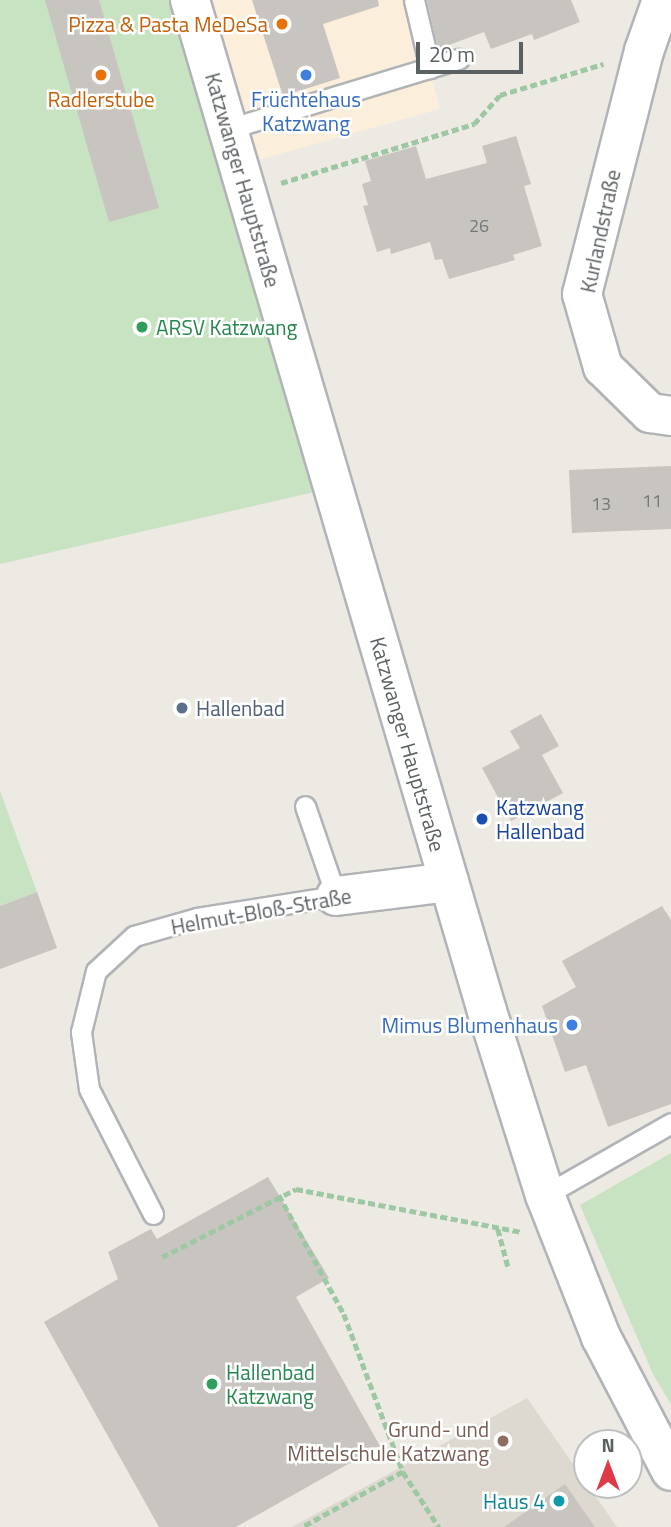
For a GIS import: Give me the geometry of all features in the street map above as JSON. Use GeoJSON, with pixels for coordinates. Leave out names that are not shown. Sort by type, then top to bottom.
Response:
{"type":"FeatureCollection","features":[{"type":"Feature","properties":{"kind":"main road","name":"Katzwanger Hauptstraße"},"geometry":{"type":"LineString","coordinates":[[190,0],[449,881],[545,1195],[621,1379],[671,1471]]}},
{"type":"Feature","properties":{"kind":"main road","name":"Kurlandstraße"},"geometry":{"type":"LineString","coordinates":[[662,0],[657,53],[582,294],[603,367],[650,413],[671,416]]}},
{"type":"Feature","properties":{"kind":"main road","name":"Helmut-Bloß-Straße"},"geometry":{"type":"LineString","coordinates":[[335,896],[449,881]]}},
{"type":"Feature","properties":{"kind":"lane"},"geometry":{"type":"LineString","coordinates":[[414,0],[430,68]]}},
{"type":"Feature","properties":{"kind":"lane"},"geometry":{"type":"LineString","coordinates":[[228,129],[459,59]]}},
{"type":"Feature","properties":{"kind":"lane"},"geometry":{"type":"LineString","coordinates":[[305,806],[335,896]]}},
{"type":"Feature","properties":{"kind":"lane","name":"Helmut-Bloß-Straße"},"geometry":{"type":"LineString","coordinates":[[153,1214],[89,1089],[81,1032],[96,971],[134,936],[197,918],[335,896]]}},
{"type":"Feature","properties":{"kind":"lane"},"geometry":{"type":"LineString","coordinates":[[545,1195],[671,1123]]}},
{"type":"Feature","properties":{"kind":"path"},"geometry":{"type":"LineString","coordinates":[[247,193],[474,124],[500,95],[657,53]]}},
{"type":"Feature","properties":{"kind":"path"},"geometry":{"type":"LineString","coordinates":[[162,1256],[279,1195],[296,1189],[498,1229],[560,1236]]}},
{"type":"Feature","properties":{"kind":"path"},"geometry":{"type":"LineString","coordinates":[[279,1195],[344,1314],[403,1472],[439,1527]]}},
{"type":"Feature","properties":{"kind":"path"},"geometry":{"type":"LineString","coordinates":[[498,1229],[508,1267]]}},
{"type":"Feature","properties":{"kind":"path"},"geometry":{"type":"LineString","coordinates":[[303,1527],[403,1472]]}},
{"type":"Feature","properties":{"kind":"shaded area"},"geometry":{"type":"Polygon","coordinates":[[[189,0],[412,0],[440,109],[237,166],[189,0]]]}},
{"type":"Feature","properties":{"kind":"shaded area","name":"Grund- und Mittelschule Katzwang"},"geometry":{"type":"Polygon","coordinates":[[[527,1398],[573,1464],[573,1499],[597,1499],[617,1527],[292,1527],[527,1398]]]}},
{"type":"Feature","properties":{"kind":"green space","name":"ARSV Katzwang"},"geometry":{"type":"Polygon","coordinates":[[[0,0],[189,0],[332,488],[0,564],[0,0]]]}},
{"type":"Feature","properties":{"kind":"green space"},"geometry":{"type":"Polygon","coordinates":[[[0,791],[37,892],[0,906],[0,791]]]}},
{"type":"Feature","properties":{"kind":"green space"},"geometry":{"type":"Polygon","coordinates":[[[671,1153],[671,1404],[653,1374],[580,1205],[671,1153]]]}},
{"type":"Feature","properties":{"kind":"building"},"geometry":{"type":"Polygon","coordinates":[[[45,0],[99,0],[159,208],[109,222],[45,0]]]}},
{"type":"Feature","properties":{"kind":"building"},"geometry":{"type":"Polygon","coordinates":[[[252,0],[378,0],[379,6],[323,24],[340,78],[283,96],[252,0]]]}},
{"type":"Feature","properties":{"kind":"building"},"geometry":{"type":"Polygon","coordinates":[[[427,0],[571,0],[580,22],[534,40],[532,34],[491,49],[484,32],[438,49],[427,0]]]}},
{"type":"Feature","properties":{"kind":"building"},"geometry":{"type":"Polygon","coordinates":[[[516,136],[531,184],[524,186],[542,246],[513,255],[515,260],[449,279],[442,259],[435,260],[430,242],[391,254],[390,248],[377,252],[363,206],[368,205],[362,184],[371,181],[365,161],[416,146],[426,179],[487,163],[482,146],[516,136]]]}},
{"type":"Feature","properties":{"kind":"building"},"geometry":{"type":"Polygon","coordinates":[[[671,466],[671,529],[572,533],[569,470],[671,466]]]}},
{"type":"Feature","properties":{"kind":"building"},"geometry":{"type":"Polygon","coordinates":[[[541,714],[559,746],[542,755],[563,793],[511,821],[482,768],[520,748],[510,731],[541,714]]]}},
{"type":"Feature","properties":{"kind":"building"},"geometry":{"type":"Polygon","coordinates":[[[37,892],[57,948],[0,969],[0,906],[37,892]]]}},
{"type":"Feature","properties":{"kind":"building"},"geometry":{"type":"Polygon","coordinates":[[[662,906],[671,920],[671,1104],[608,1127],[586,1065],[565,1072],[542,1006],[576,987],[562,961],[662,906]]]}},
{"type":"Feature","properties":{"kind":"building","name":"Hallenbad Katzwang"},"geometry":{"type":"Polygon","coordinates":[[[268,1177],[329,1278],[296,1297],[380,1446],[236,1527],[159,1527],[44,1322],[118,1279],[108,1252],[151,1229],[157,1239],[268,1177]]]}},
{"type":"Feature","properties":{"kind":"building","name":"Haus 4"},"geometry":{"type":"Polygon","coordinates":[[[565,1484],[595,1527],[504,1527],[565,1484]]]}},
{"type":"Feature","properties":{"kind":"place","name":"Pizza & Pasta MeDeSa"},"geometry":{"type":"Point","coordinates":[282,24]}},
{"type":"Feature","properties":{"kind":"place","name":"Radlerstube"},"geometry":{"type":"Point","coordinates":[101,75]}},
{"type":"Feature","properties":{"kind":"place","name":"Früchtehaus Katzwang"},"geometry":{"type":"Point","coordinates":[306,75]}},
{"type":"Feature","properties":{"kind":"place","name":"ARSV Katzwang"},"geometry":{"type":"Point","coordinates":[142,327]}},
{"type":"Feature","properties":{"kind":"place","name":"Hallenbad"},"geometry":{"type":"Point","coordinates":[182,708]}},
{"type":"Feature","properties":{"kind":"place","name":"Katzwang Hallenbad"},"geometry":{"type":"Point","coordinates":[482,819]}},
{"type":"Feature","properties":{"kind":"place","name":"Mimus Blumenhaus"},"geometry":{"type":"Point","coordinates":[572,1025]}},
{"type":"Feature","properties":{"kind":"place","name":"Hallenbad Katzwang"},"geometry":{"type":"Point","coordinates":[212,1384]}},
{"type":"Feature","properties":{"kind":"place","name":"Grund- und Mittelschule Katzwang"},"geometry":{"type":"Point","coordinates":[503,1441]}},
{"type":"Feature","properties":{"kind":"place","name":"Haus 4"},"geometry":{"type":"Point","coordinates":[559,1501]}}]}
